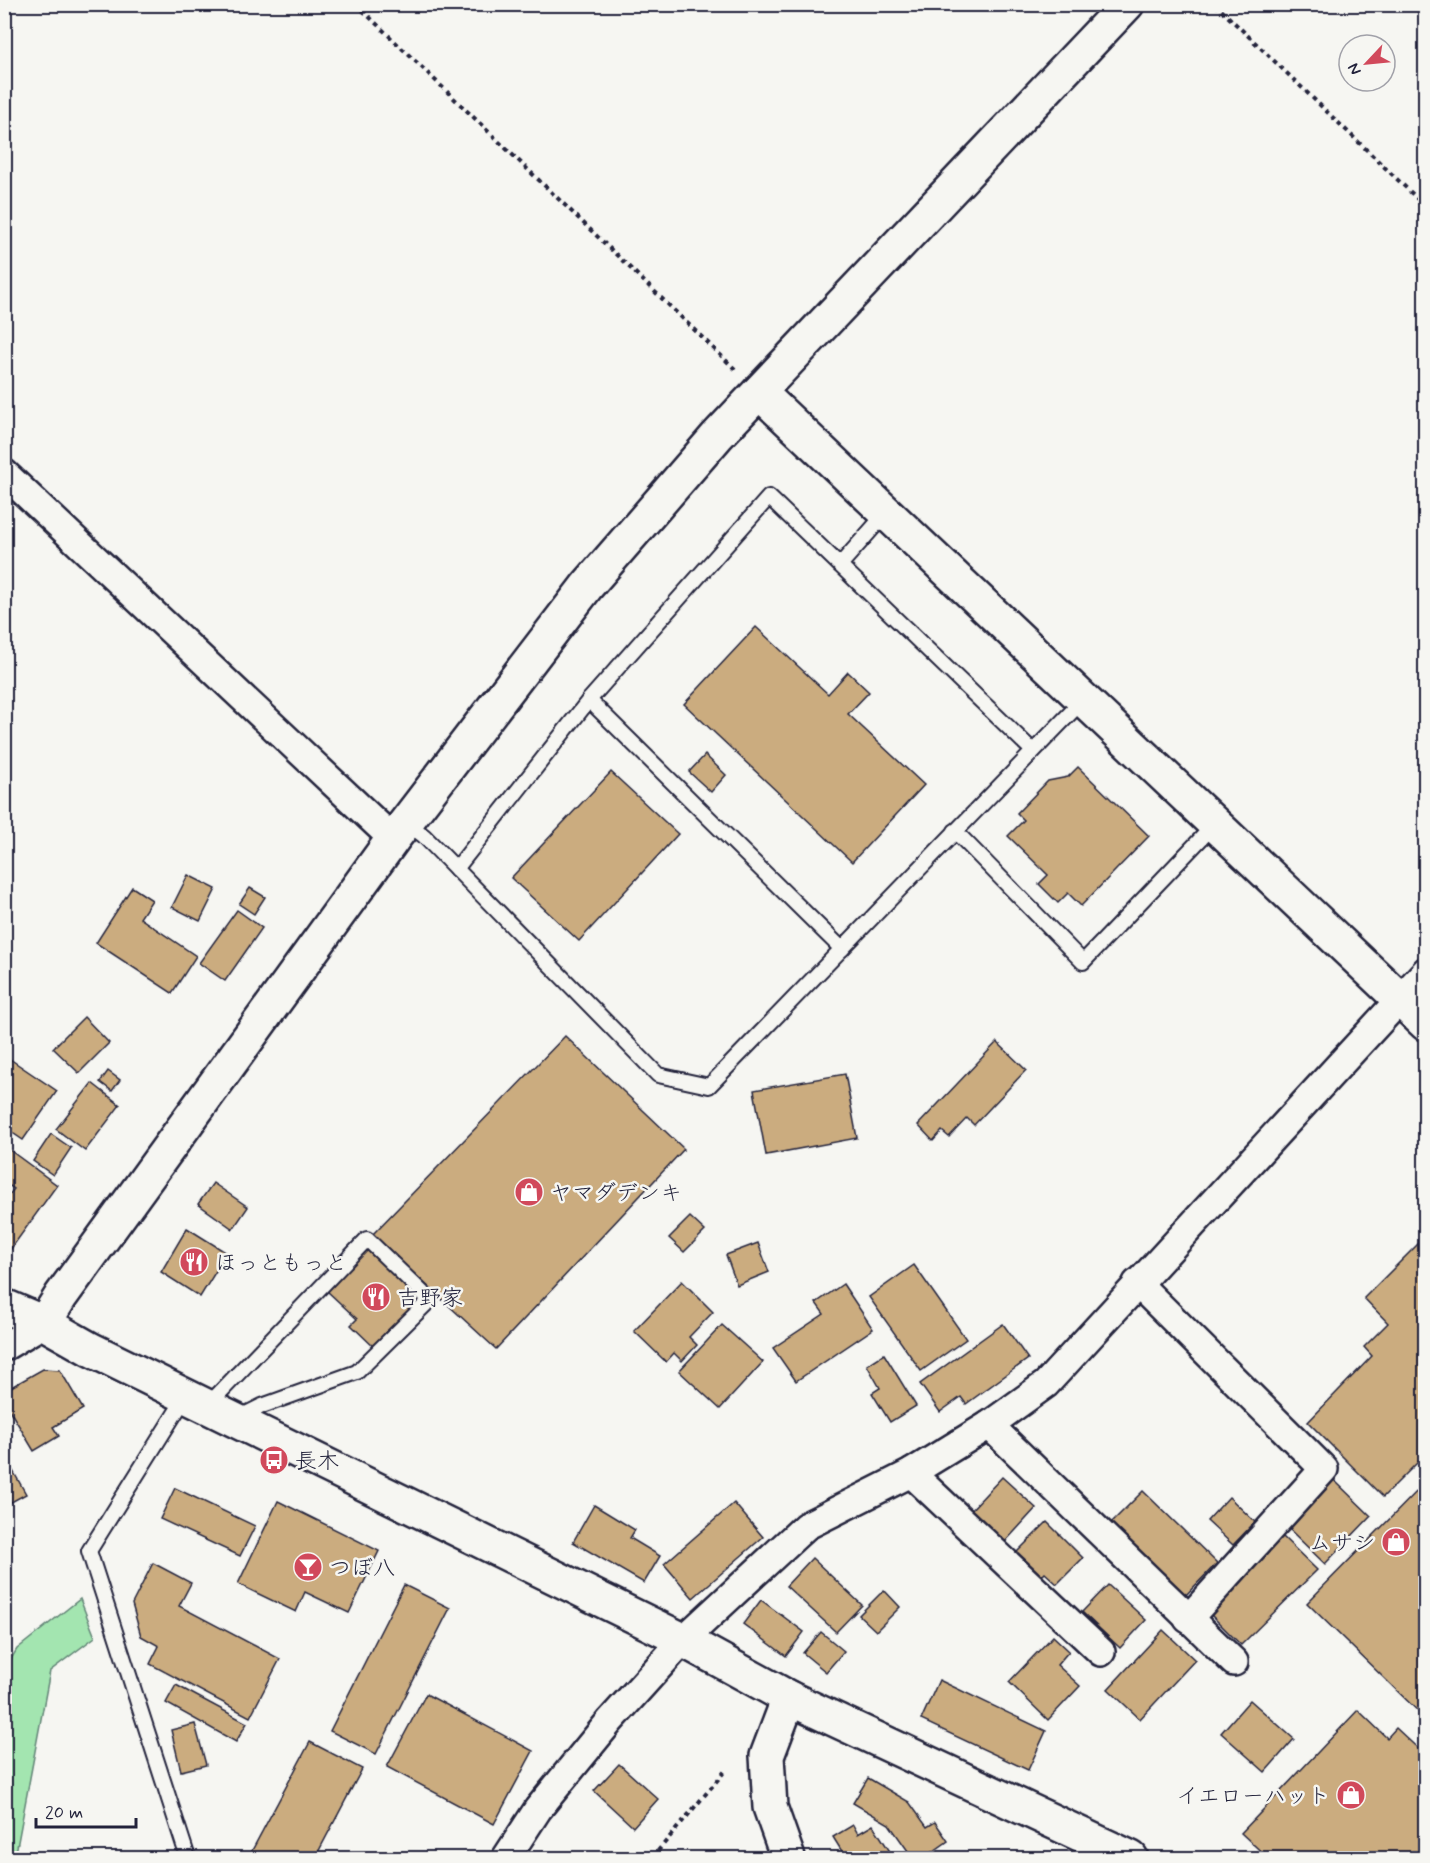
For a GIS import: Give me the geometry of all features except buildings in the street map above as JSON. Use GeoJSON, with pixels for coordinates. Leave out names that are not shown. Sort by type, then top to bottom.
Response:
{"type":"FeatureCollection","features":[{"type":"Feature","properties":{"kind":"street"},"geometry":{"type":"LineString","coordinates":[[4,1347],[44,1323],[61,1296],[400,830],[587,586],[717,436],[1127,4]]}},
{"type":"Feature","properties":{"kind":"street"},"geometry":{"type":"LineString","coordinates":[[759,392],[1425,1024]]}},
{"type":"Feature","properties":{"kind":"street"},"geometry":{"type":"LineString","coordinates":[[4,473],[400,830]]}},
{"type":"Feature","properties":{"kind":"street"},"geometry":{"type":"LineString","coordinates":[[506,1858],[538,1809],[610,1721],[683,1640],[806,1526],[911,1473],[989,1425],[1046,1384],[1425,971]]}},
{"type":"Feature","properties":{"kind":"street"},"geometry":{"type":"LineString","coordinates":[[1137,1283],[1324,1469],[1188,1618]]}},
{"type":"Feature","properties":{"kind":"street"},"geometry":{"type":"LineString","coordinates":[[4,1306],[44,1323],[90,1348],[683,1640],[789,1698],[1131,1858]]}},
{"type":"Feature","properties":{"kind":"street"},"geometry":{"type":"LineString","coordinates":[[989,1425],[1234,1662]]}},
{"type":"Feature","properties":{"kind":"street"},"geometry":{"type":"LineString","coordinates":[[911,1473],[1101,1652]]}},
{"type":"Feature","properties":{"kind":"street"},"geometry":{"type":"LineString","coordinates":[[788,1858],[770,1807],[767,1756],[789,1698]]}},
{"type":"Feature","properties":{"kind":"lane"},"geometry":{"type":"LineString","coordinates":[[456,869],[589,700],[769,497],[1033,751]]}},
{"type":"Feature","properties":{"kind":"lane"},"geometry":{"type":"LineString","coordinates":[[840,565],[886,513]]}},
{"type":"Feature","properties":{"kind":"lane"},"geometry":{"type":"LineString","coordinates":[[400,830],[424,836],[658,1076],[709,1086],[1084,699]]}},
{"type":"Feature","properties":{"kind":"lane"},"geometry":{"type":"LineString","coordinates":[[589,700],[842,949]]}},
{"type":"Feature","properties":{"kind":"lane"},"geometry":{"type":"LineString","coordinates":[[955,831],[1083,962],[1215,824]]}},
{"type":"Feature","properties":{"kind":"lane"},"geometry":{"type":"LineString","coordinates":[[188,1858],[89,1551],[209,1407],[367,1239],[430,1300],[357,1372],[262,1406],[209,1407]]}},
{"type":"Feature","properties":{"kind":"path"},"geometry":{"type":"LineString","coordinates":[[356,4],[759,392]]}},
{"type":"Feature","properties":{"kind":"path"},"geometry":{"type":"LineString","coordinates":[[1215,4],[1425,207]]}},
{"type":"Feature","properties":{"kind":"path"},"geometry":{"type":"LineString","coordinates":[[652,1858],[725,1771]]}},
{"type":"Feature","properties":{"kind":"green space"},"geometry":{"type":"Polygon","coordinates":[[[80,1599],[95,1637],[50,1671],[15,1858],[5,1858],[5,1669],[17,1649],[80,1599]]]}},
{"type":"Feature","properties":{"kind":"place","name":"ヤマダデンキ"},"geometry":{"type":"Point","coordinates":[529,1192]}},
{"type":"Feature","properties":{"kind":"place","name":"ほっともっと"},"geometry":{"type":"Point","coordinates":[194,1262]}},
{"type":"Feature","properties":{"kind":"place","name":"吉野家"},"geometry":{"type":"Point","coordinates":[376,1297]}},
{"type":"Feature","properties":{"kind":"place","name":"長木"},"geometry":{"type":"Point","coordinates":[274,1460]}},
{"type":"Feature","properties":{"kind":"place","name":"ムサシ"},"geometry":{"type":"Point","coordinates":[1396,1542]}},
{"type":"Feature","properties":{"kind":"place","name":"つぼ八"},"geometry":{"type":"Point","coordinates":[308,1567]}},
{"type":"Feature","properties":{"kind":"place","name":"イエローハット"},"geometry":{"type":"Point","coordinates":[1351,1795]}}]}
